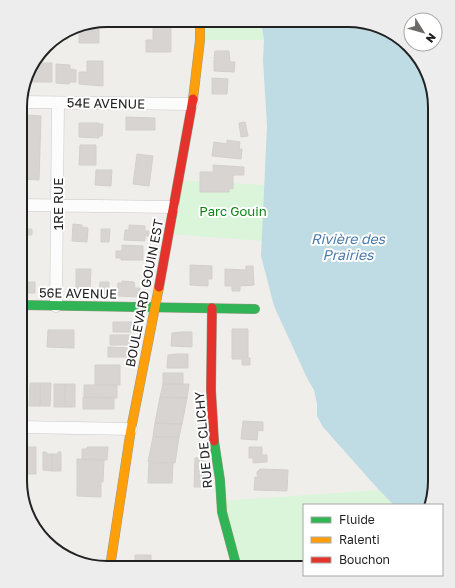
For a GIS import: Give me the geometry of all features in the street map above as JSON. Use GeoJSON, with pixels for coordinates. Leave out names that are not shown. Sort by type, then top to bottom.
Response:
{"type":"FeatureCollection","features":[{"type":"Feature","properties":{"kind":"street","name":"BOULEVARD GOUIN EST"},"geometry":{"type":"LineString","coordinates":[[111,561],[131,429],[155,308],[192,104],[200,40],[200,27]]}},
{"type":"Feature","properties":{"kind":"street","name":"54E AVENUE"},"geometry":{"type":"LineString","coordinates":[[27,102],[192,104]]}},
{"type":"Feature","properties":{"kind":"street","name":"1RE RUE"},"geometry":{"type":"LineString","coordinates":[[56,306],[58,103]]}},
{"type":"Feature","properties":{"kind":"street"},"geometry":{"type":"LineString","coordinates":[[27,205],[173,206]]}},
{"type":"Feature","properties":{"kind":"street","name":"56E AVENUE"},"geometry":{"type":"LineString","coordinates":[[27,305],[255,309]]}},
{"type":"Feature","properties":{"kind":"street","name":"RUE DE CLICHY"},"geometry":{"type":"LineString","coordinates":[[212,308],[211,390],[213,430],[220,480],[222,512],[236,561]]}},
{"type":"Feature","properties":{"kind":"street"},"geometry":{"type":"LineString","coordinates":[[27,427],[131,429]]}},
{"type":"Feature","properties":{"kind":"green space"},"geometry":{"type":"Polygon","coordinates":[[[200,27],[262,27],[264,40],[200,40],[200,27]]]}},
{"type":"Feature","properties":{"kind":"green space","name":"Parc Gouin"},"geometry":{"type":"Polygon","coordinates":[[[178,180],[264,185],[262,241],[168,234],[178,180]]]}},
{"type":"Feature","properties":{"kind":"green space"},"geometry":{"type":"Polygon","coordinates":[[[379,490],[393,504],[303,504],[303,561],[235,561],[221,501],[379,490]]]}},
{"type":"Feature","properties":{"kind":"water","name":"Rivière des Prairies"},"geometry":{"type":"Polygon","coordinates":[[[262,27],[358,28],[374,31],[401,47],[403,52],[408,54],[424,81],[428,107],[428,486],[425,504],[393,504],[323,427],[317,416],[317,404],[314,390],[274,306],[261,256],[267,126],[263,60],[264,40],[262,27]]]}},
{"type":"Feature","properties":{"kind":"building"},"geometry":{"type":"Polygon","coordinates":[[[153,27],[171,27],[171,52],[146,52],[146,40],[153,40],[153,27]]]}},
{"type":"Feature","properties":{"kind":"building"},"geometry":{"type":"Polygon","coordinates":[[[99,28],[99,43],[79,43],[79,32],[99,28]]]}},
{"type":"Feature","properties":{"kind":"building"},"geometry":{"type":"Polygon","coordinates":[[[215,51],[229,51],[230,62],[235,62],[234,72],[214,71],[214,60],[216,61],[216,59],[214,59],[215,51]]]}},
{"type":"Feature","properties":{"kind":"building"},"geometry":{"type":"Polygon","coordinates":[[[87,61],[103,61],[103,86],[79,84],[79,72],[87,72],[87,61]]]}},
{"type":"Feature","properties":{"kind":"building"},"geometry":{"type":"Polygon","coordinates":[[[41,63],[52,63],[52,82],[32,82],[35,72],[41,63]]]}},
{"type":"Feature","properties":{"kind":"building"},"geometry":{"type":"Polygon","coordinates":[[[56,64],[70,65],[70,69],[76,70],[76,82],[70,82],[69,84],[56,83],[56,64]]]}},
{"type":"Feature","properties":{"kind":"building"},"geometry":{"type":"Polygon","coordinates":[[[212,78],[228,79],[227,94],[212,94],[212,78]]]}},
{"type":"Feature","properties":{"kind":"building"},"geometry":{"type":"Polygon","coordinates":[[[27,115],[41,116],[39,180],[27,179],[27,115]]]}},
{"type":"Feature","properties":{"kind":"building"},"geometry":{"type":"Polygon","coordinates":[[[126,117],[155,118],[155,130],[126,130],[126,117]]]}},
{"type":"Feature","properties":{"kind":"building"},"geometry":{"type":"Polygon","coordinates":[[[245,122],[248,136],[241,137],[239,123],[245,122]]]}},
{"type":"Feature","properties":{"kind":"building"},"geometry":{"type":"Polygon","coordinates":[[[79,123],[103,124],[102,136],[99,136],[99,138],[79,137],[79,123]]]}},
{"type":"Feature","properties":{"kind":"building"},"geometry":{"type":"Polygon","coordinates":[[[227,140],[240,142],[239,149],[242,149],[241,159],[212,156],[214,142],[227,144],[227,140]]]}},
{"type":"Feature","properties":{"kind":"building"},"geometry":{"type":"Polygon","coordinates":[[[80,145],[96,145],[96,165],[79,165],[80,145]]]}},
{"type":"Feature","properties":{"kind":"building"},"geometry":{"type":"Polygon","coordinates":[[[137,154],[153,156],[149,186],[133,184],[137,154]]]}},
{"type":"Feature","properties":{"kind":"building"},"geometry":{"type":"Polygon","coordinates":[[[213,165],[244,167],[244,175],[233,175],[233,189],[229,188],[229,192],[200,192],[200,172],[213,172],[213,165]]]}},
{"type":"Feature","properties":{"kind":"building"},"geometry":{"type":"Polygon","coordinates":[[[96,170],[112,170],[111,186],[95,185],[96,170]]]}},
{"type":"Feature","properties":{"kind":"building"},"geometry":{"type":"Polygon","coordinates":[[[73,224],[82,225],[82,227],[88,228],[87,242],[72,241],[73,224]]]}},
{"type":"Feature","properties":{"kind":"building"},"geometry":{"type":"Polygon","coordinates":[[[129,225],[145,226],[145,231],[149,231],[149,236],[145,236],[145,241],[124,240],[125,230],[129,230],[129,225]]]}},
{"type":"Feature","properties":{"kind":"building"},"geometry":{"type":"Polygon","coordinates":[[[27,229],[32,229],[32,235],[27,235],[27,229]]]}},
{"type":"Feature","properties":{"kind":"building"},"geometry":{"type":"Polygon","coordinates":[[[101,229],[110,229],[109,242],[101,242],[101,229]]]}},
{"type":"Feature","properties":{"kind":"building"},"geometry":{"type":"Polygon","coordinates":[[[122,245],[143,246],[143,260],[121,260],[121,258],[116,258],[116,251],[122,251],[122,245]]]}},
{"type":"Feature","properties":{"kind":"building"},"geometry":{"type":"Polygon","coordinates":[[[190,265],[212,266],[212,279],[208,279],[208,286],[190,285],[190,265]]]}},
{"type":"Feature","properties":{"kind":"building"},"geometry":{"type":"Polygon","coordinates":[[[246,266],[253,266],[254,285],[240,286],[240,291],[232,291],[232,286],[225,286],[225,269],[246,270],[246,266]]]}},
{"type":"Feature","properties":{"kind":"building"},"geometry":{"type":"Polygon","coordinates":[[[76,269],[91,269],[90,289],[76,289],[76,269]]]}},
{"type":"Feature","properties":{"kind":"building"},"geometry":{"type":"Polygon","coordinates":[[[122,281],[134,282],[135,288],[140,288],[139,297],[117,296],[118,283],[122,283],[122,281]]]}},
{"type":"Feature","properties":{"kind":"building"},"geometry":{"type":"Polygon","coordinates":[[[27,282],[35,282],[35,293],[27,293],[27,282]]]}},
{"type":"Feature","properties":{"kind":"building"},"geometry":{"type":"Polygon","coordinates":[[[100,282],[109,282],[109,295],[99,295],[100,282]]]}},
{"type":"Feature","properties":{"kind":"building"},"geometry":{"type":"Polygon","coordinates":[[[113,322],[132,322],[134,332],[113,332],[113,322]]]}},
{"type":"Feature","properties":{"kind":"building"},"geometry":{"type":"Polygon","coordinates":[[[232,329],[248,329],[248,358],[250,358],[250,365],[242,365],[242,359],[232,359],[232,329]]]}},
{"type":"Feature","properties":{"kind":"building"},"geometry":{"type":"Polygon","coordinates":[[[48,330],[74,330],[74,348],[47,347],[48,330]]]}},
{"type":"Feature","properties":{"kind":"building"},"geometry":{"type":"Polygon","coordinates":[[[192,332],[192,347],[171,346],[172,333],[192,332]]]}},
{"type":"Feature","properties":{"kind":"building"},"geometry":{"type":"Polygon","coordinates":[[[110,335],[132,335],[132,341],[130,341],[130,345],[110,345],[110,335]]]}},
{"type":"Feature","properties":{"kind":"building"},"geometry":{"type":"Polygon","coordinates":[[[108,347],[129,348],[129,353],[127,353],[127,357],[108,357],[108,347]]]}},
{"type":"Feature","properties":{"kind":"building"},"geometry":{"type":"Polygon","coordinates":[[[188,354],[188,368],[167,368],[168,355],[188,354]]]}},
{"type":"Feature","properties":{"kind":"building"},"geometry":{"type":"Polygon","coordinates":[[[95,365],[120,365],[120,385],[95,385],[95,365]]]}},
{"type":"Feature","properties":{"kind":"building"},"geometry":{"type":"Polygon","coordinates":[[[163,373],[183,373],[183,384],[163,384],[163,373]]]}},
{"type":"Feature","properties":{"kind":"building"},"geometry":{"type":"Polygon","coordinates":[[[30,383],[40,383],[40,406],[29,406],[30,383]]]}},
{"type":"Feature","properties":{"kind":"building"},"geometry":{"type":"Polygon","coordinates":[[[40,383],[51,383],[50,406],[40,406],[40,383]]]}},
{"type":"Feature","properties":{"kind":"building"},"geometry":{"type":"Polygon","coordinates":[[[54,384],[65,384],[65,407],[54,407],[54,384]]]}},
{"type":"Feature","properties":{"kind":"building"},"geometry":{"type":"Polygon","coordinates":[[[65,384],[75,384],[75,407],[65,407],[65,384]]]}},
{"type":"Feature","properties":{"kind":"building"},"geometry":{"type":"Polygon","coordinates":[[[163,384],[189,384],[187,398],[160,397],[163,384]]]}},
{"type":"Feature","properties":{"kind":"building"},"geometry":{"type":"Polygon","coordinates":[[[84,385],[117,385],[117,398],[84,397],[84,385]]]}},
{"type":"Feature","properties":{"kind":"building"},"geometry":{"type":"Polygon","coordinates":[[[83,397],[114,398],[114,409],[83,409],[83,397]]]}},
{"type":"Feature","properties":{"kind":"building"},"geometry":{"type":"Polygon","coordinates":[[[160,397],[187,398],[182,424],[155,423],[160,397]]]}},
{"type":"Feature","properties":{"kind":"building"},"geometry":{"type":"Polygon","coordinates":[[[243,421],[263,422],[263,431],[258,430],[257,440],[241,439],[243,421]]]}},
{"type":"Feature","properties":{"kind":"building"},"geometry":{"type":"Polygon","coordinates":[[[155,423],[182,424],[179,437],[153,437],[155,423]]]}},
{"type":"Feature","properties":{"kind":"building"},"geometry":{"type":"Polygon","coordinates":[[[153,437],[179,437],[175,463],[148,462],[153,437]]]}},
{"type":"Feature","properties":{"kind":"building"},"geometry":{"type":"Polygon","coordinates":[[[27,447],[36,447],[36,474],[27,474],[27,447]]]}},
{"type":"Feature","properties":{"kind":"building"},"geometry":{"type":"Polygon","coordinates":[[[87,447],[108,447],[107,460],[82,460],[82,449],[87,449],[87,447]]]}},
{"type":"Feature","properties":{"kind":"building"},"geometry":{"type":"Polygon","coordinates":[[[249,447],[262,447],[262,455],[267,455],[267,462],[253,463],[253,458],[249,458],[249,447]]]}},
{"type":"Feature","properties":{"kind":"building"},"geometry":{"type":"Polygon","coordinates":[[[43,452],[52,454],[52,471],[43,470],[43,452]]]}},
{"type":"Feature","properties":{"kind":"building"},"geometry":{"type":"Polygon","coordinates":[[[58,452],[61,452],[61,471],[52,471],[52,454],[58,454],[58,452]]]}},
{"type":"Feature","properties":{"kind":"building"},"geometry":{"type":"Polygon","coordinates":[[[195,458],[202,458],[202,461],[212,464],[211,481],[207,481],[206,487],[194,487],[195,458]]]}},
{"type":"Feature","properties":{"kind":"building"},"geometry":{"type":"Polygon","coordinates":[[[77,459],[104,460],[103,482],[101,482],[101,497],[77,496],[77,459]]]}},
{"type":"Feature","properties":{"kind":"building"},"geometry":{"type":"Polygon","coordinates":[[[149,463],[173,463],[172,483],[148,483],[149,463]]]}},
{"type":"Feature","properties":{"kind":"building"},"geometry":{"type":"Polygon","coordinates":[[[260,469],[288,470],[287,491],[254,490],[255,477],[259,477],[257,472],[260,469]]]}},
{"type":"Feature","properties":{"kind":"building"},"geometry":{"type":"Polygon","coordinates":[[[135,555],[151,555],[151,561],[135,561],[135,555]]]}},
{"type":"Feature","properties":{"kind":"traffic: fast"},"geometry":{"type":"LineString","coordinates":[[27,305],[255,309]]}},
{"type":"Feature","properties":{"kind":"traffic: fast"},"geometry":{"type":"LineString","coordinates":[[214,441],[220,480],[222,512],[235,561]]}},
{"type":"Feature","properties":{"kind":"traffic: slow"},"geometry":{"type":"LineString","coordinates":[[193,99],[200,40],[200,27]]}},
{"type":"Feature","properties":{"kind":"traffic: slow"},"geometry":{"type":"LineString","coordinates":[[111,561],[131,429],[159,287]]}},
{"type":"Feature","properties":{"kind":"traffic: jam"},"geometry":{"type":"LineString","coordinates":[[159,287],[193,99]]}},
{"type":"Feature","properties":{"kind":"traffic: jam"},"geometry":{"type":"LineString","coordinates":[[212,308],[211,390],[214,441]]}}]}
